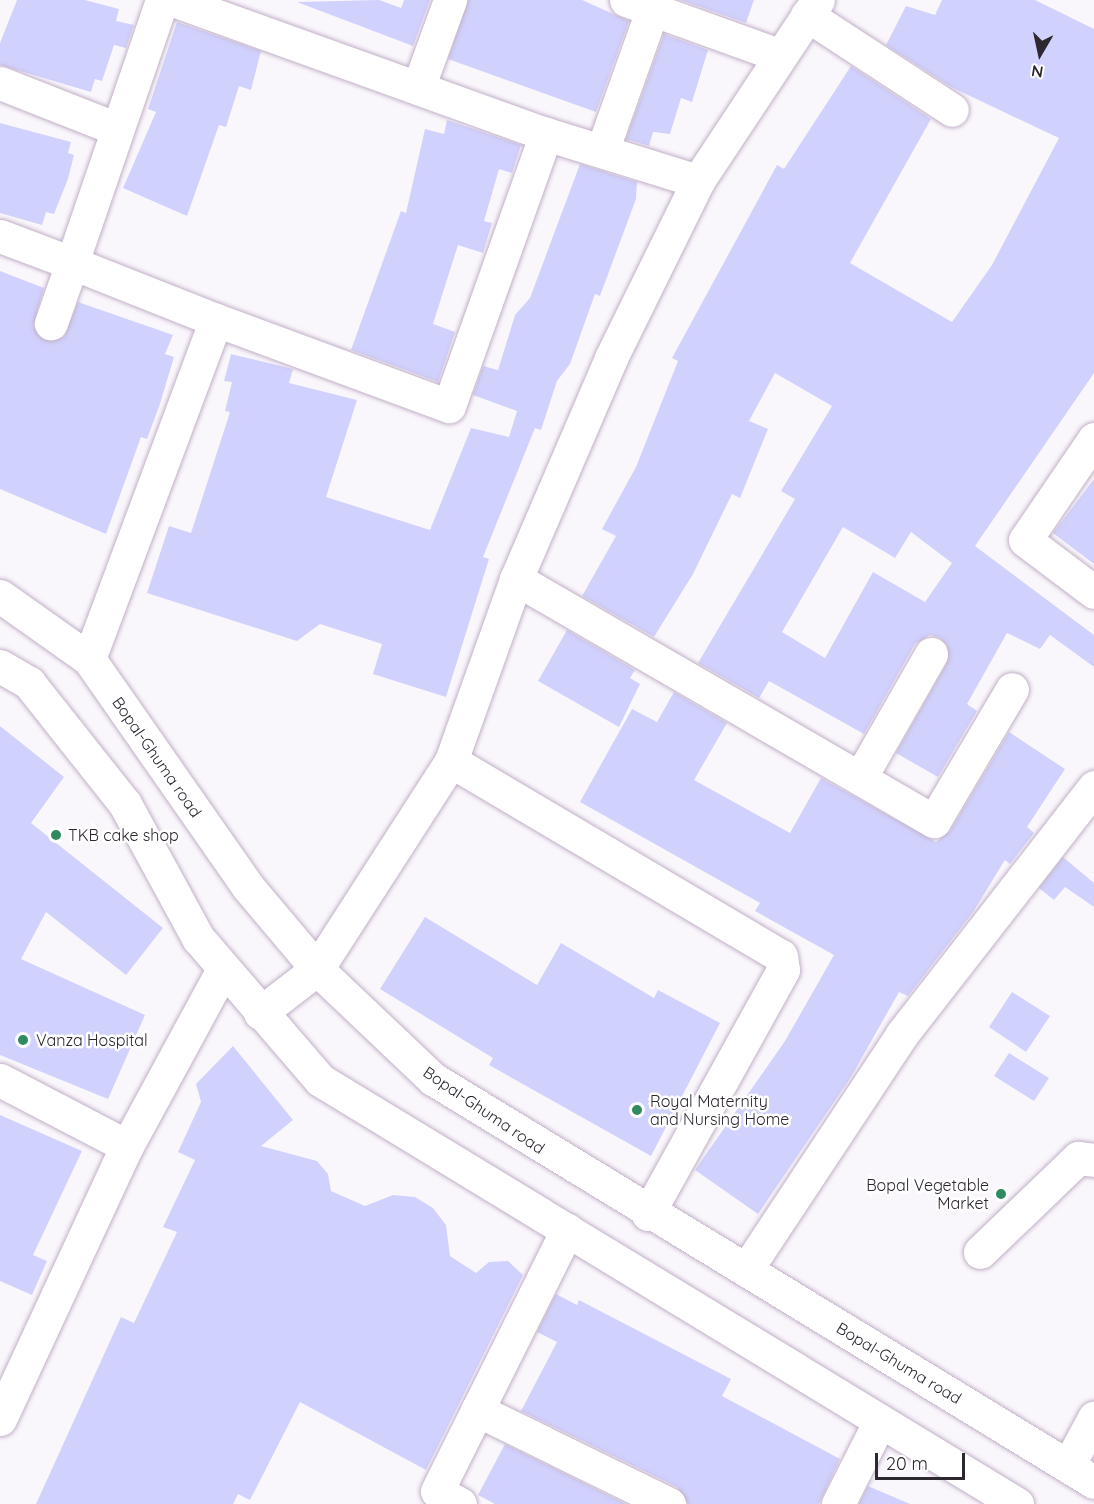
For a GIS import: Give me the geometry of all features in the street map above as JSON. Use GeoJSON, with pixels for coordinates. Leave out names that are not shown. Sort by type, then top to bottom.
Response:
{"type":"FeatureCollection","features":[{"type":"Feature","properties":{"kind":"street"},"geometry":{"type":"LineString","coordinates":[[51,323],[162,0]]}},
{"type":"Feature","properties":{"kind":"street"},"geometry":{"type":"LineString","coordinates":[[173,0],[546,134],[698,181]]}},
{"type":"Feature","properties":{"kind":"street"},"geometry":{"type":"LineString","coordinates":[[418,88],[450,0]]}},
{"type":"Feature","properties":{"kind":"street"},"geometry":{"type":"LineString","coordinates":[[602,151],[640,4],[779,55]]}},
{"type":"Feature","properties":{"kind":"street"},"geometry":{"type":"LineString","coordinates":[[260,1013],[317,969],[451,761],[516,579],[611,358],[698,181],[812,7],[952,110]]}},
{"type":"Feature","properties":{"kind":"street"},"geometry":{"type":"LineString","coordinates":[[0,83],[117,129]]}},
{"type":"Feature","properties":{"kind":"street"},"geometry":{"type":"LineString","coordinates":[[0,236],[216,320],[449,406],[546,134]]}},
{"type":"Feature","properties":{"kind":"street"},"geometry":{"type":"LineString","coordinates":[[89,659],[216,320]]}},
{"type":"Feature","properties":{"kind":"street"},"geometry":{"type":"LineString","coordinates":[[1094,439],[1025,540],[1094,592]]}},
{"type":"Feature","properties":{"kind":"street"},"geometry":{"type":"LineString","coordinates":[[516,579],[934,821],[1012,689]]}},
{"type":"Feature","properties":{"kind":"street","name":"Bopal-Ghuma road"},"geometry":{"type":"LineString","coordinates":[[0,596],[89,659],[248,887],[317,969],[433,1079],[648,1214],[746,1270],[1081,1474]]}},
{"type":"Feature","properties":{"kind":"street"},"geometry":{"type":"LineString","coordinates":[[860,778],[930,654]]}},
{"type":"Feature","properties":{"kind":"street"},"geometry":{"type":"LineString","coordinates":[[0,666],[29,683],[125,804],[198,938],[222,971],[320,1080],[1017,1504]]}},
{"type":"Feature","properties":{"kind":"street"},"geometry":{"type":"LineString","coordinates":[[451,761],[781,956],[783,970],[648,1214]]}},
{"type":"Feature","properties":{"kind":"street"},"geometry":{"type":"LineString","coordinates":[[746,1270],[902,1035],[1094,788]]}},
{"type":"Feature","properties":{"kind":"street"},"geometry":{"type":"LineString","coordinates":[[4,1402],[127,1146],[222,971]]}},
{"type":"Feature","properties":{"kind":"street"},"geometry":{"type":"LineString","coordinates":[[0,1080],[127,1146]]}},
{"type":"Feature","properties":{"kind":"street"},"geometry":{"type":"LineString","coordinates":[[980,1251],[1078,1158],[1094,1160]]}},
{"type":"Feature","properties":{"kind":"street"},"geometry":{"type":"LineString","coordinates":[[443,1500],[477,1410],[567,1230]]}},
{"type":"Feature","properties":{"kind":"street"},"geometry":{"type":"LineString","coordinates":[[477,1410],[669,1504]]}},
{"type":"Feature","properties":{"kind":"street"},"geometry":{"type":"LineString","coordinates":[[1081,1474],[1094,1418]]}},
{"type":"Feature","properties":{"kind":"street"},"geometry":{"type":"LineString","coordinates":[[838,1504],[880,1420]]}},
{"type":"Feature","properties":{"kind":"building"},"geometry":{"type":"Polygon","coordinates":[[[17,0],[85,0],[119,9],[116,21],[134,25],[126,48],[114,45],[102,81],[95,79],[91,92],[0,65],[0,43],[17,0]]]}},
{"type":"Feature","properties":{"kind":"building"},"geometry":{"type":"Polygon","coordinates":[[[379,0],[401,8],[404,0],[430,0],[413,46],[297,2],[379,0]]]}},
{"type":"Feature","properties":{"kind":"building"},"geometry":{"type":"Polygon","coordinates":[[[468,0],[582,0],[629,21],[596,112],[448,59],[468,0]]]}},
{"type":"Feature","properties":{"kind":"building"},"geometry":{"type":"Polygon","coordinates":[[[681,0],[754,0],[746,23],[681,0]]]}},
{"type":"Feature","properties":{"kind":"building"},"geometry":{"type":"Polygon","coordinates":[[[942,0],[1035,0],[1094,29],[1094,373],[975,546],[1094,635],[1094,667],[1050,635],[1040,649],[1007,633],[967,704],[977,711],[938,777],[896,753],[947,663],[947,645],[940,638],[930,635],[915,644],[864,734],[769,681],[759,698],[698,663],[795,499],[781,491],[832,406],[775,373],[749,421],[768,429],[740,498],[732,494],[693,574],[654,637],[582,596],[616,536],[602,529],[636,467],[678,361],[672,358],[777,165],[784,169],[851,66],[931,119],[850,263],[952,322],[992,265],[1059,138],[951,87],[886,45],[906,6],[935,15],[942,0]],[[843,527],[782,632],[825,658],[873,572],[925,602],[952,563],[911,532],[895,558],[843,527]]]}},
{"type":"Feature","properties":{"kind":"building"},"geometry":{"type":"Polygon","coordinates":[[[177,22],[261,51],[251,90],[239,86],[226,127],[219,125],[187,216],[123,188],[156,112],[148,109],[177,22]]]}},
{"type":"Feature","properties":{"kind":"building"},"geometry":{"type":"Polygon","coordinates":[[[664,34],[708,50],[692,102],[681,98],[670,134],[653,132],[649,146],[626,139],[664,34]]]}},
{"type":"Feature","properties":{"kind":"building"},"geometry":{"type":"Polygon","coordinates":[[[447,120],[521,145],[512,173],[499,169],[484,221],[492,223],[483,253],[458,245],[433,324],[455,332],[438,382],[351,350],[401,211],[406,213],[425,129],[444,134],[447,120]]]}},
{"type":"Feature","properties":{"kind":"building"},"geometry":{"type":"Polygon","coordinates":[[[0,123],[71,142],[68,153],[74,155],[68,179],[54,214],[46,212],[42,225],[0,213],[0,123]]]}},
{"type":"Feature","properties":{"kind":"building"},"geometry":{"type":"Polygon","coordinates":[[[580,164],[637,182],[636,199],[600,296],[595,294],[570,364],[557,381],[541,430],[535,428],[483,557],[489,559],[446,697],[373,674],[382,644],[320,624],[297,641],[147,593],[169,526],[191,533],[230,412],[225,411],[232,382],[224,381],[231,354],[293,369],[289,383],[357,400],[326,497],[430,530],[471,428],[509,437],[517,411],[473,395],[483,366],[498,370],[515,315],[530,298],[580,164]]]}},
{"type":"Feature","properties":{"kind":"building"},"geometry":{"type":"Polygon","coordinates":[[[0,271],[44,288],[33,326],[44,340],[64,337],[78,302],[173,335],[165,354],[174,357],[160,404],[147,439],[141,437],[106,534],[0,489],[0,271]]]}},
{"type":"Feature","properties":{"kind":"building"},"geometry":{"type":"Polygon","coordinates":[[[1094,479],[1094,564],[1053,533],[1094,479]]]}},
{"type":"Feature","properties":{"kind":"building"},"geometry":{"type":"Polygon","coordinates":[[[567,630],[635,670],[630,678],[640,684],[619,727],[538,681],[567,630]]]}},
{"type":"Feature","properties":{"kind":"building"},"geometry":{"type":"Polygon","coordinates":[[[674,692],[727,723],[694,780],[790,833],[821,778],[936,842],[950,831],[1009,732],[1065,769],[1027,827],[1034,833],[1010,864],[1005,860],[973,912],[908,996],[899,992],[851,1077],[758,1214],[695,1170],[785,1041],[834,955],[755,911],[760,903],[580,802],[632,709],[657,722],[674,692]]]}},
{"type":"Feature","properties":{"kind":"building"},"geometry":{"type":"Polygon","coordinates":[[[0,726],[64,777],[31,823],[163,928],[126,975],[46,912],[21,959],[145,1015],[108,1099],[0,1055],[0,726]]]}},
{"type":"Feature","properties":{"kind":"building"},"geometry":{"type":"Polygon","coordinates":[[[1063,857],[1094,883],[1094,907],[1065,887],[1054,900],[1039,888],[1063,857]]]}},
{"type":"Feature","properties":{"kind":"building"},"geometry":{"type":"Polygon","coordinates":[[[425,917],[537,985],[561,943],[654,998],[658,990],[720,1023],[651,1156],[489,1065],[493,1058],[380,989],[425,917]]]}},
{"type":"Feature","properties":{"kind":"building"},"geometry":{"type":"Polygon","coordinates":[[[1012,992],[1050,1016],[1026,1052],[989,1027],[1012,992]]]}},
{"type":"Feature","properties":{"kind":"building"},"geometry":{"type":"Polygon","coordinates":[[[233,1046],[293,1120],[261,1146],[317,1161],[328,1174],[331,1191],[365,1206],[393,1195],[415,1197],[433,1208],[446,1225],[450,1256],[476,1273],[489,1262],[508,1261],[523,1275],[426,1470],[300,1402],[250,1500],[238,1494],[233,1504],[36,1504],[121,1317],[134,1323],[177,1232],[163,1227],[195,1160],[178,1152],[201,1102],[196,1084],[233,1046]]]}},
{"type":"Feature","properties":{"kind":"building"},"geometry":{"type":"Polygon","coordinates":[[[1009,1053],[1049,1078],[1034,1101],[994,1076],[1009,1053]]]}},
{"type":"Feature","properties":{"kind":"building"},"geometry":{"type":"Polygon","coordinates":[[[0,1115],[82,1151],[33,1255],[47,1261],[32,1295],[0,1281],[0,1115]]]}},
{"type":"Feature","properties":{"kind":"building"},"geometry":{"type":"Polygon","coordinates":[[[556,1294],[577,1305],[579,1300],[731,1379],[722,1396],[840,1459],[819,1504],[688,1504],[677,1487],[521,1411],[557,1342],[537,1332],[556,1294]]]}},
{"type":"Feature","properties":{"kind":"building"},"geometry":{"type":"Polygon","coordinates":[[[505,1444],[626,1504],[495,1504],[478,1495],[505,1444]]]}},
{"type":"Feature","properties":{"kind":"building"},"geometry":{"type":"Polygon","coordinates":[[[868,1486],[910,1504],[859,1504],[868,1486]]]}},
{"type":"Feature","properties":{"kind":"place","name":"TKB cake shop"},"geometry":{"type":"Point","coordinates":[56,835]}},
{"type":"Feature","properties":{"kind":"place","name":"Vanza Hospital"},"geometry":{"type":"Point","coordinates":[23,1040]}},
{"type":"Feature","properties":{"kind":"place","name":"Royal Maternity and Nursing Home"},"geometry":{"type":"Point","coordinates":[637,1110]}},
{"type":"Feature","properties":{"kind":"place","name":"Bopal Vegetable Market"},"geometry":{"type":"Point","coordinates":[1001,1194]}}]}
